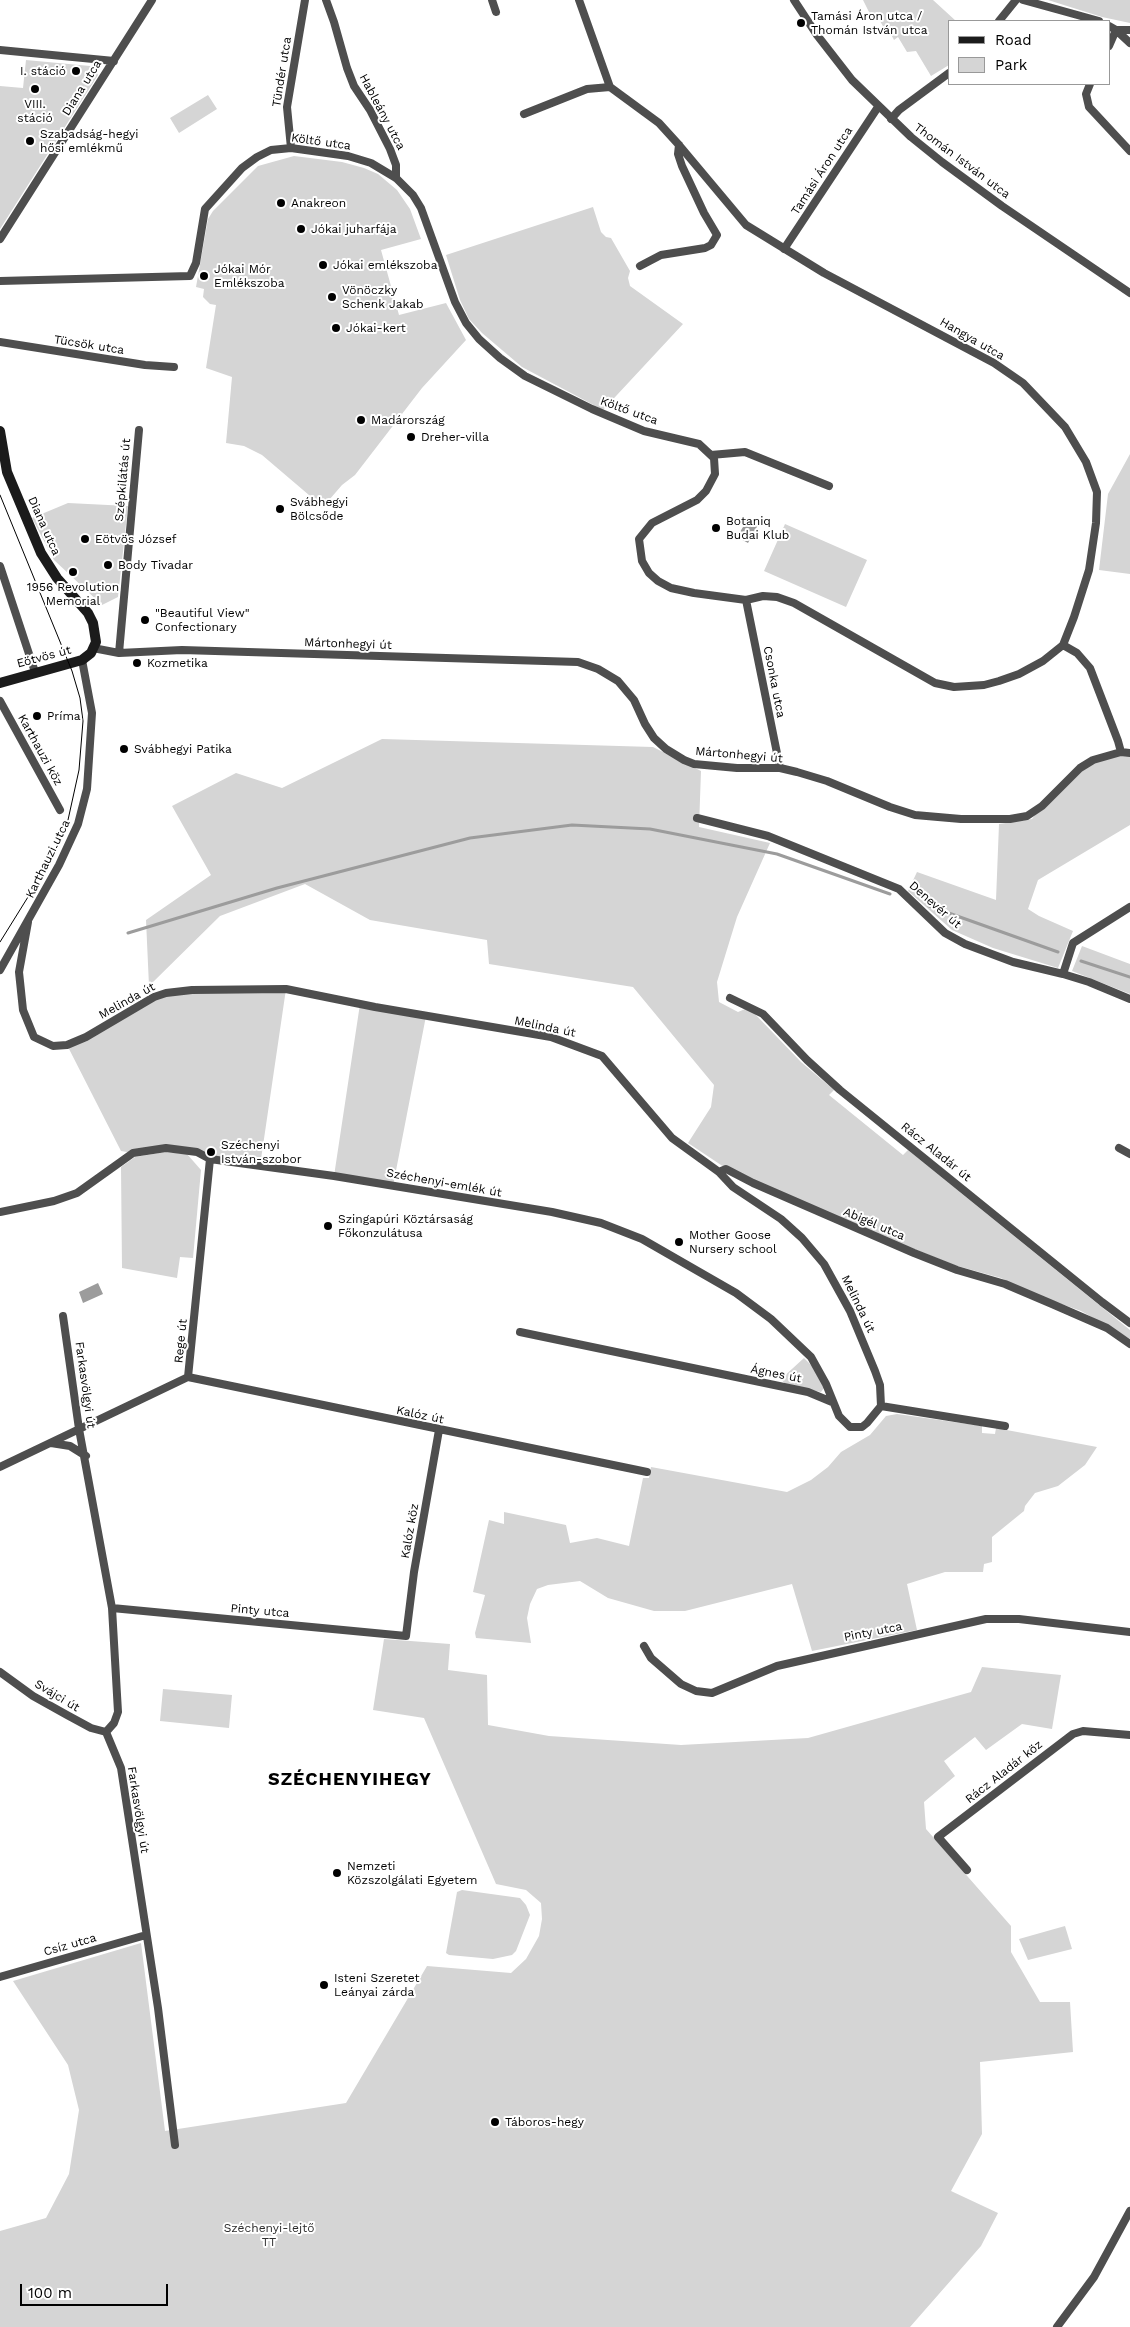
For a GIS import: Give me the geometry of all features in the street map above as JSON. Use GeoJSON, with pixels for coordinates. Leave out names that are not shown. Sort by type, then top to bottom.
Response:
{"type":"FeatureCollection","features":[{"type":"Feature","properties":{"kind":"street","name":"Diana utca"},"geometry":{"type":"LineString","coordinates":[[0,239],[152,0]]}},
{"type":"Feature","properties":{"kind":"street","name":"Tündér utca"},"geometry":{"type":"LineString","coordinates":[[291,148],[287,107],[304,0]]}},
{"type":"Feature","properties":{"kind":"street","name":"Hableány utca"},"geometry":{"type":"LineString","coordinates":[[326,0],[354,86],[370,110],[390,149],[396,165],[396,178]]}},
{"type":"Feature","properties":{"kind":"street"},"geometry":{"type":"LineString","coordinates":[[492,0],[496,12]]}},
{"type":"Feature","properties":{"kind":"street"},"geometry":{"type":"LineString","coordinates":[[524,114],[587,89],[610,87],[579,0]]}},
{"type":"Feature","properties":{"kind":"street","name":"Thomán István utca"},"geometry":{"type":"LineString","coordinates":[[794,0],[839,65],[878,107],[942,162],[1130,293]]}},
{"type":"Feature","properties":{"kind":"street"},"geometry":{"type":"LineString","coordinates":[[1000,20],[1016,0]]}},
{"type":"Feature","properties":{"kind":"street"},"geometry":{"type":"LineString","coordinates":[[1023,0],[1095,20]]}},
{"type":"Feature","properties":{"kind":"street"},"geometry":{"type":"LineString","coordinates":[[1110,27],[1130,43]]}},
{"type":"Feature","properties":{"kind":"street"},"geometry":{"type":"LineString","coordinates":[[1116,30],[1130,30]]}},
{"type":"Feature","properties":{"kind":"street"},"geometry":{"type":"LineString","coordinates":[[1110,44],[1116,30]]}},
{"type":"Feature","properties":{"kind":"street"},"geometry":{"type":"LineString","coordinates":[[0,50],[114,61]]}},
{"type":"Feature","properties":{"kind":"street"},"geometry":{"type":"LineString","coordinates":[[892,119],[899,110],[948,73]]}},
{"type":"Feature","properties":{"kind":"street"},"geometry":{"type":"LineString","coordinates":[[1090,85],[1086,94],[1089,107],[1130,152]]}},
{"type":"Feature","properties":{"kind":"street","name":"Hangya utca"},"geometry":{"type":"LineString","coordinates":[[610,87],[659,123],[680,145],[746,225],[824,272],[994,363],[1023,383],[1065,426],[1086,462],[1097,492],[1097,502],[1089,570],[1083,594],[1063,645]]}},
{"type":"Feature","properties":{"kind":"street","name":"Tamási Áron utca"},"geometry":{"type":"LineString","coordinates":[[784,248],[878,107]]}},
{"type":"Feature","properties":{"kind":"street"},"geometry":{"type":"LineString","coordinates":[[640,266],[662,255],[704,248],[711,245],[717,236],[682,166],[678,154],[680,145]]}},
{"type":"Feature","properties":{"kind":"street","name":"Költő utca"},"geometry":{"type":"LineString","coordinates":[[0,281],[190,276],[196,263],[205,209],[242,168],[271,150],[291,148],[340,155],[372,163],[396,178],[413,195],[420,208],[455,302],[466,323],[479,339],[500,358],[526,376],[592,409],[644,431],[699,444],[711,455]]}},
{"type":"Feature","properties":{"kind":"street"},"geometry":{"type":"LineString","coordinates":[[1123,288],[1130,283]]}},
{"type":"Feature","properties":{"kind":"street","name":"Tücsök utca"},"geometry":{"type":"LineString","coordinates":[[0,342],[145,365],[174,367]]}},
{"type":"Feature","properties":{"kind":"street","name":"Szépkilátás út"},"geometry":{"type":"LineString","coordinates":[[119,653],[139,430]]}},
{"type":"Feature","properties":{"kind":"street","name":"Diana utca"},"geometry":{"type":"LineString","coordinates":[[0,431],[7,472],[41,553],[57,578],[88,613],[96,634],[93,648]]}},
{"type":"Feature","properties":{"kind":"street"},"geometry":{"type":"LineString","coordinates":[[829,486],[745,452],[711,455],[714,458],[715,474],[706,491],[697,500],[652,523],[640,539],[639,549],[642,561],[649,573],[671,588],[746,600],[763,596],[778,597],[794,604],[935,683],[954,687],[984,685],[1019,674],[1043,661],[1063,645],[1077,653],[1090,668],[1121,752]]}},
{"type":"Feature","properties":{"kind":"street"},"geometry":{"type":"LineString","coordinates":[[0,566],[35,672]]}},
{"type":"Feature","properties":{"kind":"street","name":"Csonka utca"},"geometry":{"type":"LineString","coordinates":[[746,600],[780,768]]}},
{"type":"Feature","properties":{"kind":"street"},"geometry":{"type":"LineString","coordinates":[[93,648],[119,653]]}},
{"type":"Feature","properties":{"kind":"street","name":"Eötvös út"},"geometry":{"type":"LineString","coordinates":[[0,683],[82,660],[91,653],[93,648]]}},
{"type":"Feature","properties":{"kind":"street","name":"Mártonhegyi út"},"geometry":{"type":"LineString","coordinates":[[119,653],[182,650],[578,662],[598,669],[618,680],[634,700],[654,738],[666,749],[684,760],[694,764],[737,768],[780,768],[827,781],[890,808],[915,815],[961,819],[1010,819],[1027,816],[1034,812],[1080,768],[1093,760],[1121,752],[1130,753]]}},
{"type":"Feature","properties":{"kind":"street","name":"Karthauzi utca"},"geometry":{"type":"LineString","coordinates":[[0,970],[59,865],[78,824],[87,790],[92,713],[82,660]]}},
{"type":"Feature","properties":{"kind":"street","name":"Karthauzi köz"},"geometry":{"type":"LineString","coordinates":[[0,701],[60,810]]}},
{"type":"Feature","properties":{"kind":"street","name":"Denevér út"},"geometry":{"type":"LineString","coordinates":[[697,818],[768,836],[899,889],[945,933],[965,944],[1013,962],[1063,974],[1130,999]]}},
{"type":"Feature","properties":{"kind":"street"},"geometry":{"type":"LineString","coordinates":[[1063,974],[1073,943],[1130,908]]}},
{"type":"Feature","properties":{"kind":"street","name":"Melinda út"},"geometry":{"type":"LineString","coordinates":[[28,922],[19,972],[26,1021],[34,1037],[42,1043],[53,1046],[67,1045],[86,1037],[154,997],[166,993],[192,990],[286,989],[375,1007],[551,1037],[584,1047],[602,1056],[672,1138],[719,1172],[733,1187],[770,1211],[792,1229],[824,1264],[850,1311],[875,1371],[880,1385],[881,1406]]}},
{"type":"Feature","properties":{"kind":"street","name":"Rácz Aladár út"},"geometry":{"type":"LineString","coordinates":[[730,998],[762,1014],[806,1060],[840,1090],[1102,1302],[1130,1322]]}},
{"type":"Feature","properties":{"kind":"street","name":"Széchenyi-emlék út"},"geometry":{"type":"LineString","coordinates":[[0,1212],[54,1201],[77,1193],[133,1153],[166,1148],[197,1152],[210,1159],[334,1176],[552,1212],[600,1222],[622,1230],[736,1293],[771,1319],[811,1357],[826,1384],[832,1402]]}},
{"type":"Feature","properties":{"kind":"street"},"geometry":{"type":"LineString","coordinates":[[1120,1148],[1130,1154]]}},
{"type":"Feature","properties":{"kind":"street","name":"Rege út"},"geometry":{"type":"LineString","coordinates":[[0,1467],[188,1377],[210,1159]]}},
{"type":"Feature","properties":{"kind":"street","name":"Abigél utca"},"geometry":{"type":"LineString","coordinates":[[719,1172],[726,1169],[753,1184],[914,1253],[1025,1293],[1107,1328],[1130,1344]]}},
{"type":"Feature","properties":{"kind":"street","name":"Farkasvölgyi út"},"geometry":{"type":"LineString","coordinates":[[63,1316],[79,1429],[86,1456],[112,1608],[118,1712],[114,1723],[106,1732],[121,1768],[158,2008],[175,2145]]}},
{"type":"Feature","properties":{"kind":"street","name":"Ágnes út"},"geometry":{"type":"LineString","coordinates":[[520,1332],[808,1392],[832,1402]]}},
{"type":"Feature","properties":{"kind":"street","name":"Kalóz út"},"geometry":{"type":"LineString","coordinates":[[188,1377],[647,1472]]}},
{"type":"Feature","properties":{"kind":"street"},"geometry":{"type":"LineString","coordinates":[[832,1402],[839,1416],[850,1428],[862,1427],[867,1424],[881,1406],[1005,1426]]}},
{"type":"Feature","properties":{"kind":"street","name":"Kalóz köz"},"geometry":{"type":"LineString","coordinates":[[406,1636],[414,1572],[439,1430]]}},
{"type":"Feature","properties":{"kind":"street"},"geometry":{"type":"LineString","coordinates":[[51,1442],[70,1446],[86,1456]]}},
{"type":"Feature","properties":{"kind":"street","name":"Pinty utca"},"geometry":{"type":"LineString","coordinates":[[112,1608],[406,1636]]}},
{"type":"Feature","properties":{"kind":"street","name":"Pinty utca"},"geometry":{"type":"LineString","coordinates":[[644,1646],[651,1658],[681,1684],[696,1691],[712,1693],[777,1666],[986,1619],[1019,1619],[1130,1632]]}},
{"type":"Feature","properties":{"kind":"street","name":"Svájci út"},"geometry":{"type":"LineString","coordinates":[[0,1672],[33,1696],[91,1728],[106,1732]]}},
{"type":"Feature","properties":{"kind":"street","name":"Rácz Aladár köz"},"geometry":{"type":"LineString","coordinates":[[967,1870],[938,1837],[1073,1734],[1083,1731],[1130,1735]]}},
{"type":"Feature","properties":{"kind":"street","name":"Csíz utca"},"geometry":{"type":"LineString","coordinates":[[0,1977],[146,1935]]}},
{"type":"Feature","properties":{"kind":"street"},"geometry":{"type":"LineString","coordinates":[[1057,2327],[1094,2278],[1130,2211]]}},
{"type":"Feature","properties":{"kind":"green space"},"geometry":{"type":"Polygon","coordinates":[[[863,0],[933,0],[955,20],[948,20],[948,66],[931,76],[916,51],[907,52],[898,37],[894,40],[887,27],[884,28],[876,14],[870,14],[863,0]]]}},
{"type":"Feature","properties":{"kind":"green space"},"geometry":{"type":"Polygon","coordinates":[[[1048,0],[1130,0],[1130,23],[1102,17],[1048,0]]]}},
{"type":"Feature","properties":{"kind":"green space"},"geometry":{"type":"Polygon","coordinates":[[[26,60],[95,67],[98,75],[0,229],[0,86],[23,88],[26,60]]]}},
{"type":"Feature","properties":{"kind":"green space"},"geometry":{"type":"Polygon","coordinates":[[[208,95],[217,109],[179,133],[170,118],[208,95]]]}},
{"type":"Feature","properties":{"kind":"green space","name":"Jókai-kert"},"geometry":{"type":"Polygon","coordinates":[[[294,156],[342,162],[364,168],[378,174],[397,190],[410,209],[421,239],[381,250],[399,315],[446,303],[466,340],[422,388],[355,475],[342,485],[323,507],[262,455],[244,446],[226,443],[232,377],[206,368],[216,305],[210,304],[203,297],[204,289],[196,287],[208,219],[213,211],[258,166],[294,156]]]}},
{"type":"Feature","properties":{"kind":"green space"},"geometry":{"type":"Polygon","coordinates":[[[593,207],[601,232],[606,237],[611,238],[630,271],[628,278],[630,286],[683,324],[603,410],[522,367],[482,333],[469,319],[460,300],[446,255],[593,207]]]}},
{"type":"Feature","properties":{"kind":"green space"},"geometry":{"type":"Polygon","coordinates":[[[1130,454],[1130,574],[1099,570],[1108,494],[1130,454]]]}},
{"type":"Feature","properties":{"kind":"green space"},"geometry":{"type":"Polygon","coordinates":[[[68,503],[128,506],[118,597],[102,605],[54,560],[32,518],[68,503]]]}},
{"type":"Feature","properties":{"kind":"green space"},"geometry":{"type":"Polygon","coordinates":[[[785,524],[867,560],[846,607],[764,571],[785,524]]]}},
{"type":"Feature","properties":{"kind":"green space"},"geometry":{"type":"Polygon","coordinates":[[[382,739],[653,747],[701,771],[699,827],[770,843],[737,917],[717,982],[719,1002],[738,1012],[745,1009],[754,1013],[801,1062],[834,1090],[829,1095],[903,1155],[908,1150],[1130,1330],[1130,1339],[1081,1311],[1028,1292],[1001,1278],[954,1265],[730,1171],[688,1143],[711,1107],[714,1085],[633,987],[489,964],[487,940],[370,920],[305,884],[220,916],[149,986],[146,920],[211,875],[172,806],[236,773],[282,788],[382,739]]]}},
{"type":"Feature","properties":{"kind":"green space"},"geometry":{"type":"Polygon","coordinates":[[[1130,753],[1130,825],[1038,880],[1028,909],[1073,931],[1058,968],[993,948],[952,930],[908,891],[917,872],[996,900],[999,824],[1032,819],[1042,806],[1093,760],[1130,753]]]}},
{"type":"Feature","properties":{"kind":"green space"},"geometry":{"type":"Polygon","coordinates":[[[1082,946],[1130,964],[1130,994],[1072,971],[1082,946]]]}},
{"type":"Feature","properties":{"kind":"green space"},"geometry":{"type":"Polygon","coordinates":[[[286,989],[260,1166],[210,1159],[188,1150],[133,1153],[121,1151],[67,1045],[166,993],[286,989]]]}},
{"type":"Feature","properties":{"kind":"green space"},"geometry":{"type":"Polygon","coordinates":[[[360,1004],[426,1016],[393,1186],[334,1176],[360,1004]]]}},
{"type":"Feature","properties":{"kind":"green space"},"geometry":{"type":"Polygon","coordinates":[[[166,1152],[187,1154],[201,1170],[193,1258],[180,1257],[177,1278],[122,1268],[121,1167],[135,1157],[166,1152]]]}},
{"type":"Feature","properties":{"kind":"green space"},"geometry":{"type":"Polygon","coordinates":[[[804,1358],[812,1366],[824,1388],[821,1392],[785,1384],[781,1379],[804,1358]]]}},
{"type":"Feature","properties":{"kind":"green space"},"geometry":{"type":"Polygon","coordinates":[[[897,1414],[982,1426],[982,1433],[995,1434],[996,1428],[1097,1447],[1085,1465],[1058,1486],[1035,1493],[1025,1506],[1024,1511],[992,1537],[992,1562],[984,1564],[983,1572],[945,1572],[907,1584],[917,1630],[812,1651],[792,1584],[685,1611],[654,1611],[608,1598],[580,1581],[548,1585],[537,1589],[530,1604],[527,1618],[531,1643],[476,1638],[475,1633],[485,1595],[473,1592],[489,1520],[504,1524],[504,1512],[566,1525],[570,1543],[597,1538],[629,1546],[643,1478],[649,1478],[651,1467],[787,1492],[811,1480],[828,1467],[841,1452],[870,1435],[886,1416],[897,1414]]]}},
{"type":"Feature","properties":{"kind":"green space","name":"Széchenyi-lejtő TT"},"geometry":{"type":"Polygon","coordinates":[[[384,1639],[450,1644],[448,1670],[487,1675],[488,1725],[549,1736],[681,1745],[808,1738],[971,1692],[982,1667],[1061,1675],[1052,1729],[1022,1724],[986,1750],[975,1737],[944,1761],[955,1776],[924,1802],[926,1829],[1011,1926],[1011,1952],[1040,2002],[1070,2002],[1073,2052],[980,2062],[982,2134],[951,2191],[998,2213],[981,2246],[910,2327],[0,2327],[0,2231],[46,2218],[69,2174],[79,2110],[68,2065],[13,1981],[141,1943],[165,2131],[346,2103],[427,1966],[511,1973],[526,1959],[539,1936],[542,1919],[541,1903],[526,1890],[496,1884],[424,1718],[373,1710],[384,1639]]]}},
{"type":"Feature","properties":{"kind":"green space"},"geometry":{"type":"Polygon","coordinates":[[[163,1689],[232,1695],[229,1728],[160,1721],[163,1689]]]}},
{"type":"Feature","properties":{"kind":"green space"},"geometry":{"type":"Polygon","coordinates":[[[462,1890],[520,1898],[526,1905],[530,1915],[516,1951],[512,1955],[493,1959],[449,1955],[446,1953],[457,1892],[462,1890]]]}},
{"type":"Feature","properties":{"kind":"green space"},"geometry":{"type":"Polygon","coordinates":[[[1065,1926],[1072,1949],[1028,1960],[1019,1939],[1065,1926]]]}},
{"type":"Feature","properties":{"kind":"shaded area"},"geometry":{"type":"Polygon","coordinates":[[[749,517],[759,523],[748,543],[737,537],[749,517]]]}},
{"type":"Feature","properties":{"kind":"shaded area"},"geometry":{"type":"Polygon","coordinates":[[[98,1283],[103,1294],[83,1303],[79,1292],[98,1283]]]}},
{"type":"Feature","properties":{"kind":"waterway"},"geometry":{"type":"LineString","coordinates":[[128,933],[277,888],[470,838],[572,825],[650,829],[777,854],[890,894]]}},
{"type":"Feature","properties":{"kind":"waterway"},"geometry":{"type":"LineString","coordinates":[[929,906],[1058,952]]}},
{"type":"Feature","properties":{"kind":"waterway"},"geometry":{"type":"LineString","coordinates":[[1081,961],[1130,977]]}},
{"type":"Feature","properties":{"kind":"tram line"},"geometry":{"type":"LineString","coordinates":[[0,495],[72,671],[80,698],[83,721],[79,770],[66,829],[46,868],[0,942]]}},
{"type":"Feature","properties":{"kind":"place","name":"Tamási Áron utca / Thomán István utca"},"geometry":{"type":"Point","coordinates":[801,23]}},
{"type":"Feature","properties":{"kind":"place","name":"I. stáció"},"geometry":{"type":"Point","coordinates":[76,71]}},
{"type":"Feature","properties":{"kind":"place","name":"VIII. stáció"},"geometry":{"type":"Point","coordinates":[35,89]}},
{"type":"Feature","properties":{"kind":"place","name":"Szabadság-hegyi hősi emlékmű"},"geometry":{"type":"Point","coordinates":[30,141]}},
{"type":"Feature","properties":{"kind":"place","name":"Anakreon"},"geometry":{"type":"Point","coordinates":[281,203]}},
{"type":"Feature","properties":{"kind":"place","name":"Jókai juharfája"},"geometry":{"type":"Point","coordinates":[301,229]}},
{"type":"Feature","properties":{"kind":"place","name":"Jókai emlékszoba"},"geometry":{"type":"Point","coordinates":[323,265]}},
{"type":"Feature","properties":{"kind":"place","name":"Jókai Mór Emlékszoba"},"geometry":{"type":"Point","coordinates":[204,276]}},
{"type":"Feature","properties":{"kind":"place","name":"Vönöczky Schenk Jakab"},"geometry":{"type":"Point","coordinates":[332,297]}},
{"type":"Feature","properties":{"kind":"place","name":"Jókai-kert"},"geometry":{"type":"Point","coordinates":[336,328]}},
{"type":"Feature","properties":{"kind":"place","name":"Madárország"},"geometry":{"type":"Point","coordinates":[361,420]}},
{"type":"Feature","properties":{"kind":"place","name":"Dreher-villa"},"geometry":{"type":"Point","coordinates":[411,437]}},
{"type":"Feature","properties":{"kind":"place","name":"Svábhegyi Bölcsőde"},"geometry":{"type":"Point","coordinates":[280,509]}},
{"type":"Feature","properties":{"kind":"place","name":"Botaniq Budai Klub"},"geometry":{"type":"Point","coordinates":[716,528]}},
{"type":"Feature","properties":{"kind":"place","name":"Eötvös József"},"geometry":{"type":"Point","coordinates":[85,539]}},
{"type":"Feature","properties":{"kind":"place","name":"Body Tivadar"},"geometry":{"type":"Point","coordinates":[108,565]}},
{"type":"Feature","properties":{"kind":"place","name":"1956 Revolution Memorial"},"geometry":{"type":"Point","coordinates":[73,572]}},
{"type":"Feature","properties":{"kind":"place","name":"\"Beautiful View\" Confectionary"},"geometry":{"type":"Point","coordinates":[145,620]}},
{"type":"Feature","properties":{"kind":"place","name":"Kozmetika"},"geometry":{"type":"Point","coordinates":[137,663]}},
{"type":"Feature","properties":{"kind":"place","name":"Príma"},"geometry":{"type":"Point","coordinates":[37,716]}},
{"type":"Feature","properties":{"kind":"place","name":"Svábhegyi Patika"},"geometry":{"type":"Point","coordinates":[124,749]}},
{"type":"Feature","properties":{"kind":"place","name":"Széchenyi István-szobor"},"geometry":{"type":"Point","coordinates":[211,1152]}},
{"type":"Feature","properties":{"kind":"place","name":"Szingapúri Köztársaság Főkonzulátusa"},"geometry":{"type":"Point","coordinates":[328,1226]}},
{"type":"Feature","properties":{"kind":"place","name":"Mother Goose Nursery school"},"geometry":{"type":"Point","coordinates":[679,1242]}},
{"type":"Feature","properties":{"kind":"place","name":"Nemzeti Közszolgálati Egyetem"},"geometry":{"type":"Point","coordinates":[337,1873]}},
{"type":"Feature","properties":{"kind":"place","name":"Isteni Szeretet Leányai zárda"},"geometry":{"type":"Point","coordinates":[324,1985]}},
{"type":"Feature","properties":{"kind":"place","name":"Táboros-hegy"},"geometry":{"type":"Point","coordinates":[495,2122]}},
{"type":"Feature","properties":{"kind":"district","name":"SZÉCHENYIHEGY"},"geometry":{"type":"Point","coordinates":[350,1780]}}]}
